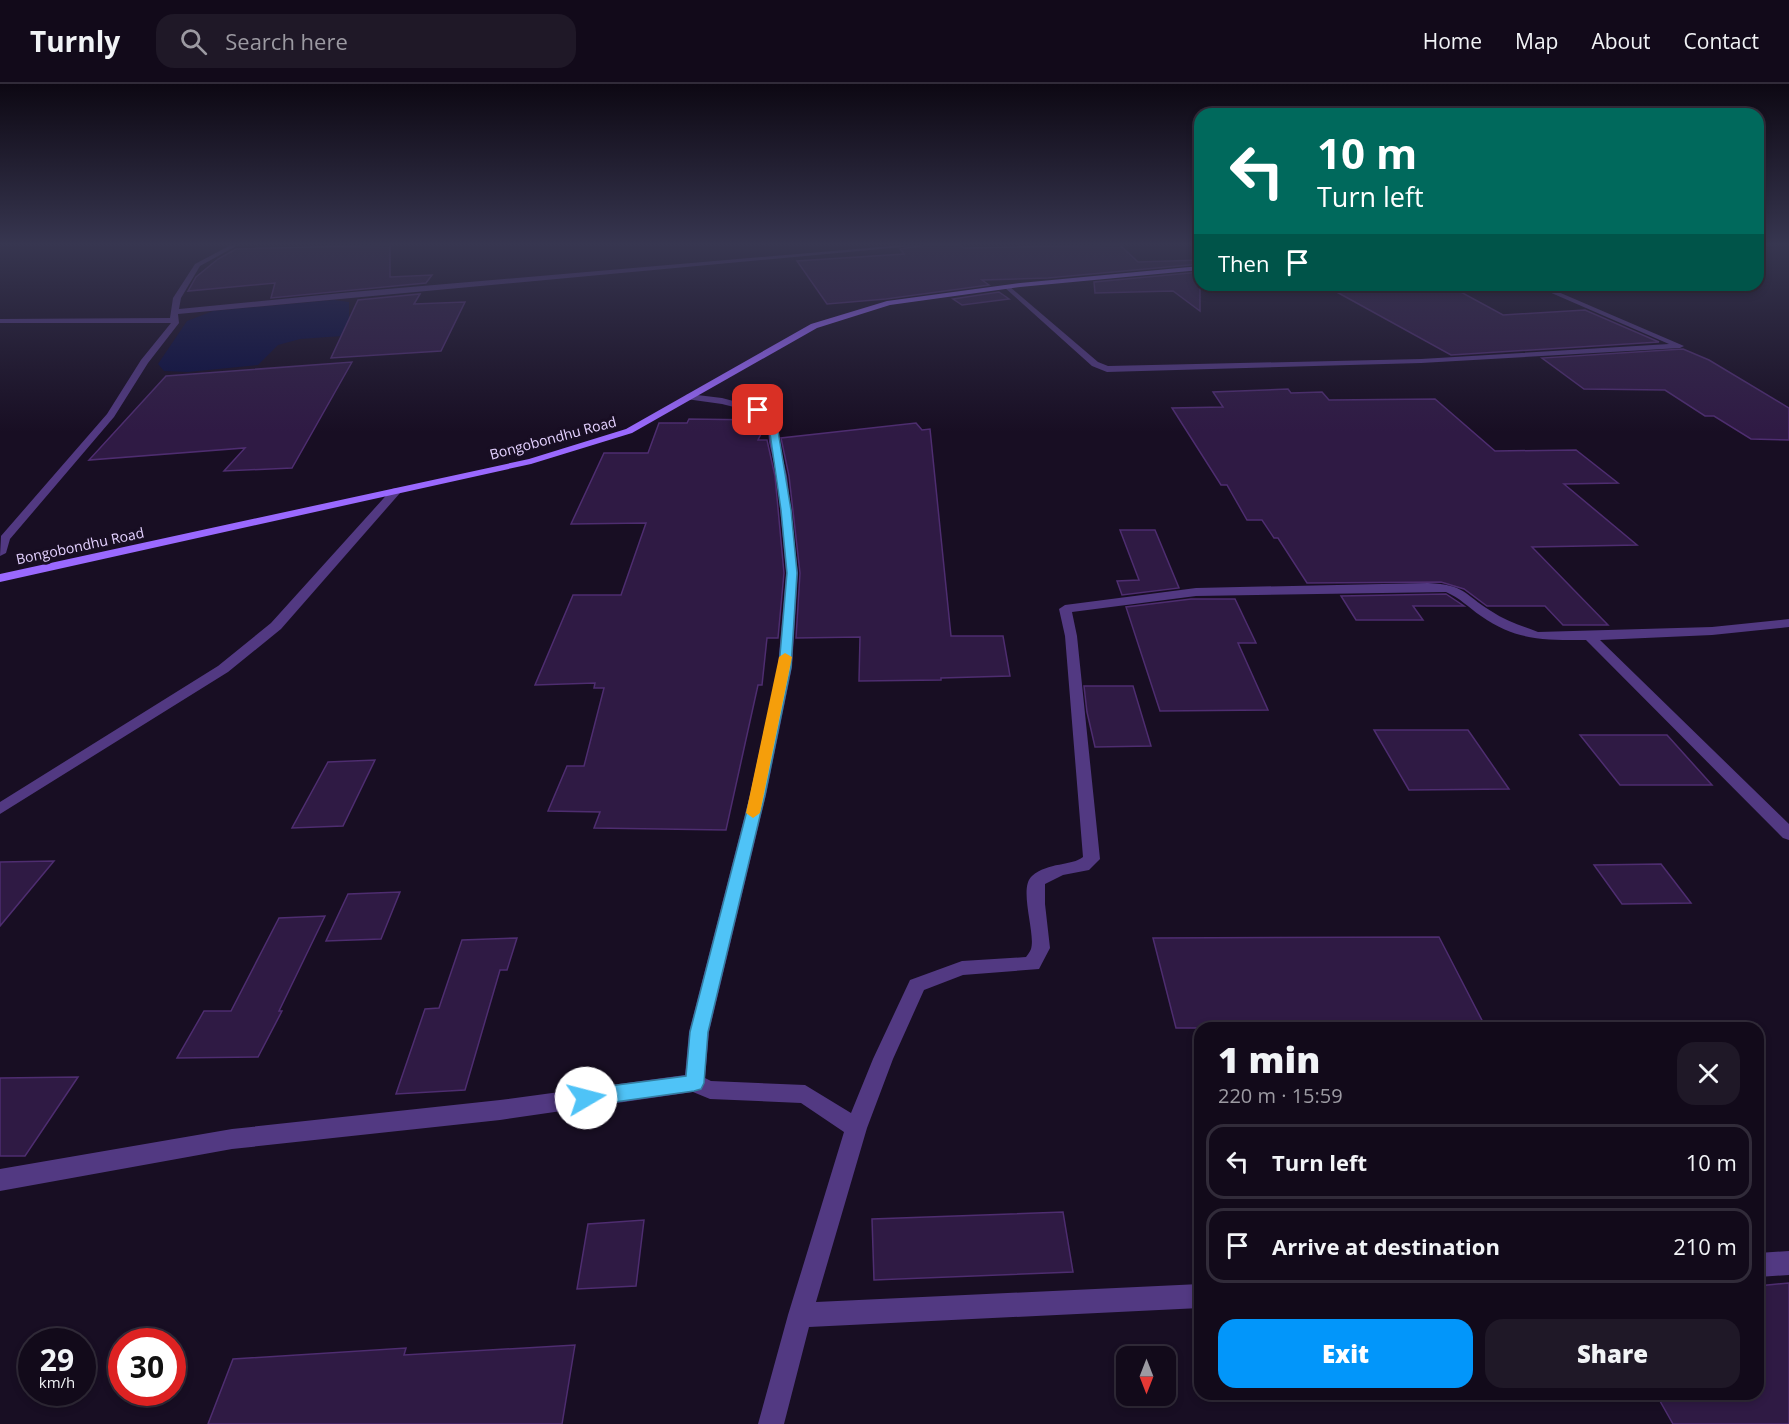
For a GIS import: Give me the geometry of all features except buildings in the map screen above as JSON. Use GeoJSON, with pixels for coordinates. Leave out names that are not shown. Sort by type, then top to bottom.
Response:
{"type":"FeatureCollection","features":[{"type":"Feature","properties":{"kind":"street"},"geometry":{"type":"LineString","coordinates":[[0,553],[5,538],[111,415],[144,362],[175,323],[173,316],[175,308]]}},
{"type":"Feature","properties":{"kind":"street"},"geometry":{"type":"LineString","coordinates":[[0,321],[173,316],[243,308]]}},
{"type":"Feature","properties":{"kind":"street","name":"Bongobondhu Road"},"geometry":{"type":"LineString","coordinates":[[0,578],[531,461],[629,431],[814,326],[875,308]]}},
{"type":"Feature","properties":{"kind":"street"},"geometry":{"type":"LineString","coordinates":[[1030,308],[1095,364],[1107,369],[1421,361],[1680,346],[1589,308]]}},
{"type":"Feature","properties":{"kind":"street"},"geometry":{"type":"LineString","coordinates":[[689,397],[722,401],[758,410],[773,425],[774,442],[782,476],[792,573],[785,667],[758,795],[699,1032],[694,1083]]}},
{"type":"Feature","properties":{"kind":"street"},"geometry":{"type":"LineString","coordinates":[[0,809],[232,662],[276,626],[396,491]]}},
{"type":"Feature","properties":{"kind":"street"},"geometry":{"type":"LineString","coordinates":[[771,1424],[800,1315],[856,1128],[883,1059],[917,985],[962,968],[1032,964],[1041,948],[1036,904],[1037,881],[1059,869],[1083,866],[1092,859],[1071,636],[1065,609],[1196,592],[1448,588],[1464,595],[1485,613],[1508,626],[1537,636],[1712,631],[1789,623]]}},
{"type":"Feature","properties":{"kind":"street"},"geometry":{"type":"LineString","coordinates":[[1589,636],[1789,834]]}},
{"type":"Feature","properties":{"kind":"street"},"geometry":{"type":"LineString","coordinates":[[0,1180],[232,1139],[500,1110],[694,1083],[710,1090],[805,1095],[856,1128]]}},
{"type":"Feature","properties":{"kind":"street"},"geometry":{"type":"LineString","coordinates":[[1764,1265],[1789,1263]]}},
{"type":"Feature","properties":{"kind":"street"},"geometry":{"type":"LineString","coordinates":[[800,1315],[1194,1296]]}},
{"type":"Feature","properties":{"kind":"shaded area"},"geometry":{"type":"Polygon","coordinates":[[[251,308],[349,308],[349,326],[342,336],[300,339],[278,345],[258,365],[188,372],[164,371],[158,364],[187,321],[213,311],[251,308]]]}},
{"type":"Feature","properties":{"kind":"slow traffic"},"geometry":{"type":"LineString","coordinates":[[753,813],[785,667],[785,657]]}},
{"type":"Feature","properties":{"kind":"route"},"geometry":{"type":"LineString","coordinates":[[586,1098],[694,1083],[699,1032],[758,795],[785,667],[792,573],[786,510],[773,425],[758,410]]}}]}
